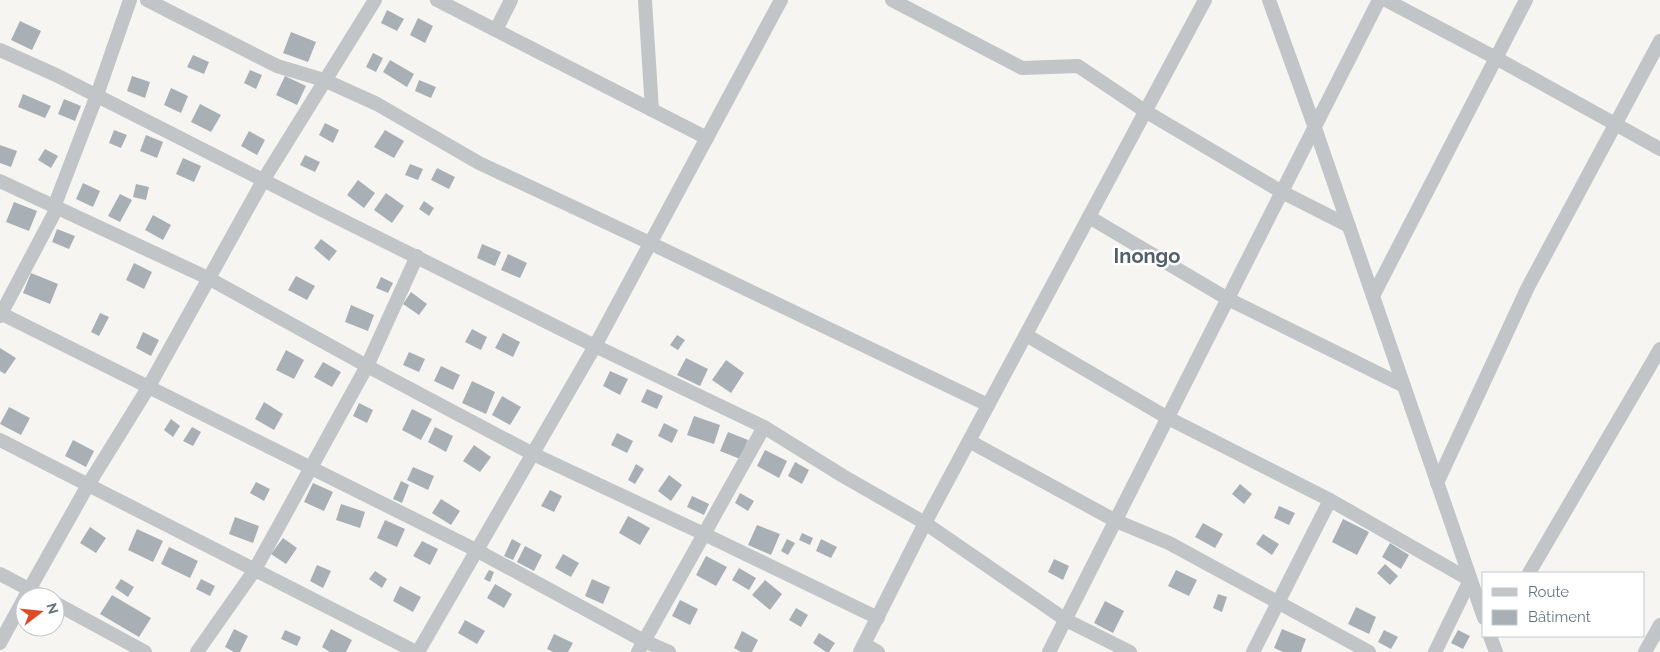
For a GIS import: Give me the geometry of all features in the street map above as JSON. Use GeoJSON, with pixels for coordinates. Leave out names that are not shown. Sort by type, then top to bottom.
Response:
{"type":"FeatureCollection","features":[{"type":"Feature","properties":{"kind":"street"},"geometry":{"type":"LineString","coordinates":[[130,0],[55,207],[0,314],[476,550],[641,646],[669,652]]}},
{"type":"Feature","properties":{"kind":"street"},"geometry":{"type":"LineString","coordinates":[[147,0],[277,66],[324,80],[377,104],[479,163],[988,404]]}},
{"type":"Feature","properties":{"kind":"street"},"geometry":{"type":"LineString","coordinates":[[31,587],[88,485],[148,388],[264,179],[375,0]]}},
{"type":"Feature","properties":{"kind":"street"},"geometry":{"type":"LineString","coordinates":[[436,0],[707,138]]}},
{"type":"Feature","properties":{"kind":"street"},"geometry":{"type":"LineString","coordinates":[[496,30],[511,0]]}},
{"type":"Feature","properties":{"kind":"street"},"geometry":{"type":"LineString","coordinates":[[645,0],[652,110]]}},
{"type":"Feature","properties":{"kind":"street"},"geometry":{"type":"LineString","coordinates":[[0,440],[254,571],[417,652],[595,346],[781,0]]}},
{"type":"Feature","properties":{"kind":"street"},"geometry":{"type":"LineString","coordinates":[[892,0],[1022,68],[1078,66],[1145,111],[1282,192],[1349,226]]}},
{"type":"Feature","properties":{"kind":"street"},"geometry":{"type":"LineString","coordinates":[[878,652],[862,648],[925,523],[1204,0]]}},
{"type":"Feature","properties":{"kind":"street"},"geometry":{"type":"LineString","coordinates":[[1268,0],[1315,128],[1482,613]]}},
{"type":"Feature","properties":{"kind":"street"},"geometry":{"type":"LineString","coordinates":[[1049,652],[1380,0]]}},
{"type":"Feature","properties":{"kind":"street"},"geometry":{"type":"LineString","coordinates":[[1386,0],[1496,58],[1660,149]]}},
{"type":"Feature","properties":{"kind":"street"},"geometry":{"type":"LineString","coordinates":[[1373,296],[1526,0]]}},
{"type":"Feature","properties":{"kind":"street"},"geometry":{"type":"LineString","coordinates":[[1437,483],[1528,287],[1660,41]]}},
{"type":"Feature","properties":{"kind":"street"},"geometry":{"type":"LineString","coordinates":[[0,50],[97,95],[595,346],[764,427],[843,476],[925,523],[1066,620],[1130,652]]}},
{"type":"Feature","properties":{"kind":"street"},"geometry":{"type":"LineString","coordinates":[[0,181],[208,278],[367,366],[533,454],[878,618]]}},
{"type":"Feature","properties":{"kind":"street"},"geometry":{"type":"LineString","coordinates":[[1089,217],[1228,299],[1404,386]]}},
{"type":"Feature","properties":{"kind":"street"},"geometry":{"type":"LineString","coordinates":[[198,652],[254,571],[311,468],[367,366],[417,256]]}},
{"type":"Feature","properties":{"kind":"street"},"geometry":{"type":"LineString","coordinates":[[1026,335],[1168,418],[1330,500],[1470,580]]}},
{"type":"Feature","properties":{"kind":"street"},"geometry":{"type":"LineString","coordinates":[[1530,572],[1660,349]]}},
{"type":"Feature","properties":{"kind":"street"},"geometry":{"type":"LineString","coordinates":[[641,646],[764,427]]}},
{"type":"Feature","properties":{"kind":"street"},"geometry":{"type":"LineString","coordinates":[[969,441],[1116,521],[1169,543],[1369,652]]}},
{"type":"Feature","properties":{"kind":"street"},"geometry":{"type":"LineString","coordinates":[[1253,652],[1330,500]]}},
{"type":"Feature","properties":{"kind":"street"},"geometry":{"type":"LineString","coordinates":[[0,574],[18,587]]}},
{"type":"Feature","properties":{"kind":"street"},"geometry":{"type":"LineString","coordinates":[[1435,652],[1470,580]]}},
{"type":"Feature","properties":{"kind":"street"},"geometry":{"type":"LineString","coordinates":[[65,608],[146,652]]}},
{"type":"Feature","properties":{"kind":"street"},"geometry":{"type":"LineString","coordinates":[[0,643],[15,616]]}},
{"type":"Feature","properties":{"kind":"street"},"geometry":{"type":"LineString","coordinates":[[1645,652],[1660,625]]}},
{"type":"Feature","properties":{"kind":"street"},"geometry":{"type":"LineString","coordinates":[[1491,637],[1496,652]]}},
{"type":"Feature","properties":{"kind":"building"},"geometry":{"type":"Polygon","coordinates":[[[387,10],[404,19],[397,31],[381,23],[387,10]]]}},
{"type":"Feature","properties":{"kind":"building"},"geometry":{"type":"Polygon","coordinates":[[[418,18],[433,26],[425,43],[410,35],[418,18]]]}},
{"type":"Feature","properties":{"kind":"building"},"geometry":{"type":"Polygon","coordinates":[[[20,21],[41,31],[32,50],[11,40],[20,21]]]}},
{"type":"Feature","properties":{"kind":"building"},"geometry":{"type":"Polygon","coordinates":[[[291,32],[316,42],[308,62],[283,53],[291,32]]]}},
{"type":"Feature","properties":{"kind":"building"},"geometry":{"type":"Polygon","coordinates":[[[373,53],[383,58],[376,72],[366,67],[373,53]]]}},
{"type":"Feature","properties":{"kind":"building"},"geometry":{"type":"Polygon","coordinates":[[[193,55],[209,62],[204,74],[187,67],[193,55]]]}},
{"type":"Feature","properties":{"kind":"building"},"geometry":{"type":"Polygon","coordinates":[[[390,60],[414,74],[407,87],[383,72],[390,60]]]}},
{"type":"Feature","properties":{"kind":"building"},"geometry":{"type":"Polygon","coordinates":[[[250,70],[262,75],[256,89],[244,83],[250,70]]]}},
{"type":"Feature","properties":{"kind":"building"},"geometry":{"type":"Polygon","coordinates":[[[132,76],[150,82],[145,98],[127,91],[132,76]]]}},
{"type":"Feature","properties":{"kind":"building"},"geometry":{"type":"Polygon","coordinates":[[[285,76],[306,86],[297,105],[276,95],[285,76]]]}},
{"type":"Feature","properties":{"kind":"building"},"geometry":{"type":"Polygon","coordinates":[[[419,80],[436,87],[431,98],[415,91],[419,80]]]}},
{"type":"Feature","properties":{"kind":"building"},"geometry":{"type":"Polygon","coordinates":[[[171,88],[188,96],[181,113],[164,105],[171,88]]]}},
{"type":"Feature","properties":{"kind":"building"},"geometry":{"type":"Polygon","coordinates":[[[23,94],[51,106],[45,118],[18,107],[23,94]]]}},
{"type":"Feature","properties":{"kind":"building"},"geometry":{"type":"Polygon","coordinates":[[[64,99],[81,106],[75,121],[58,114],[64,99]]]}},
{"type":"Feature","properties":{"kind":"building"},"geometry":{"type":"Polygon","coordinates":[[[200,104],[221,115],[211,132],[191,122],[200,104]]]}},
{"type":"Feature","properties":{"kind":"building"},"geometry":{"type":"Polygon","coordinates":[[[325,123],[339,130],[333,143],[319,135],[325,123]]]}},
{"type":"Feature","properties":{"kind":"building"},"geometry":{"type":"Polygon","coordinates":[[[114,130],[127,135],[121,148],[109,143],[114,130]]]}},
{"type":"Feature","properties":{"kind":"building"},"geometry":{"type":"Polygon","coordinates":[[[385,130],[404,141],[394,158],[374,147],[385,130]]]}},
{"type":"Feature","properties":{"kind":"building"},"geometry":{"type":"Polygon","coordinates":[[[249,131],[265,140],[257,155],[241,146],[249,131]]]}},
{"type":"Feature","properties":{"kind":"building"},"geometry":{"type":"Polygon","coordinates":[[[146,135],[163,142],[157,158],[140,151],[146,135]]]}},
{"type":"Feature","properties":{"kind":"building"},"geometry":{"type":"Polygon","coordinates":[[[0,145],[17,151],[11,167],[0,163],[0,145]]]}},
{"type":"Feature","properties":{"kind":"building"},"geometry":{"type":"Polygon","coordinates":[[[45,149],[58,156],[51,168],[38,160],[45,149]]]}},
{"type":"Feature","properties":{"kind":"building"},"geometry":{"type":"Polygon","coordinates":[[[305,155],[320,162],[315,172],[300,165],[305,155]]]}},
{"type":"Feature","properties":{"kind":"building"},"geometry":{"type":"Polygon","coordinates":[[[183,158],[201,166],[194,182],[176,174],[183,158]]]}},
{"type":"Feature","properties":{"kind":"building"},"geometry":{"type":"Polygon","coordinates":[[[410,164],[423,169],[418,180],[405,175],[410,164]]]}},
{"type":"Feature","properties":{"kind":"building"},"geometry":{"type":"Polygon","coordinates":[[[437,168],[455,177],[449,189],[431,180],[437,168]]]}},
{"type":"Feature","properties":{"kind":"building"},"geometry":{"type":"Polygon","coordinates":[[[358,180],[375,193],[364,208],[347,195],[358,180]]]}},
{"type":"Feature","properties":{"kind":"building"},"geometry":{"type":"Polygon","coordinates":[[[83,183],[100,191],[93,207],[76,199],[83,183]]]}},
{"type":"Feature","properties":{"kind":"building"},"geometry":{"type":"Polygon","coordinates":[[[136,184],[149,187],[146,200],[133,197],[136,184]]]}},
{"type":"Feature","properties":{"kind":"building"},"geometry":{"type":"Polygon","coordinates":[[[386,193],[404,206],[392,223],[374,210],[386,193]]]}},
{"type":"Feature","properties":{"kind":"building"},"geometry":{"type":"Polygon","coordinates":[[[120,194],[132,200],[120,222],[108,216],[120,194]]]}},
{"type":"Feature","properties":{"kind":"building"},"geometry":{"type":"Polygon","coordinates":[[[424,201],[434,208],[429,216],[419,209],[424,201]]]}},
{"type":"Feature","properties":{"kind":"building"},"geometry":{"type":"Polygon","coordinates":[[[14,202],[37,211],[29,231],[6,222],[14,202]]]}},
{"type":"Feature","properties":{"kind":"building"},"geometry":{"type":"Polygon","coordinates":[[[153,215],[171,225],[163,240],[145,230],[153,215]]]}},
{"type":"Feature","properties":{"kind":"building"},"geometry":{"type":"Polygon","coordinates":[[[57,229],[75,236],[69,249],[52,242],[57,229]]]}},
{"type":"Feature","properties":{"kind":"building"},"geometry":{"type":"Polygon","coordinates":[[[321,239],[337,251],[329,261],[314,248],[321,239]]]}},
{"type":"Feature","properties":{"kind":"building"},"geometry":{"type":"Polygon","coordinates":[[[482,244],[501,252],[495,266],[477,258],[482,244]]]}},
{"type":"Feature","properties":{"kind":"building"},"geometry":{"type":"Polygon","coordinates":[[[508,254],[527,263],[520,278],[501,270],[508,254]]]}},
{"type":"Feature","properties":{"kind":"building"},"geometry":{"type":"Polygon","coordinates":[[[134,263],[152,272],[144,289],[126,280],[134,263]]]}},
{"type":"Feature","properties":{"kind":"building"},"geometry":{"type":"Polygon","coordinates":[[[31,273],[58,284],[50,304],[23,293],[31,273]]]}},
{"type":"Feature","properties":{"kind":"building"},"geometry":{"type":"Polygon","coordinates":[[[296,276],[315,286],[307,300],[288,290],[296,276]]]}},
{"type":"Feature","properties":{"kind":"building"},"geometry":{"type":"Polygon","coordinates":[[[381,277],[393,283],[388,293],[376,288],[381,277]]]}},
{"type":"Feature","properties":{"kind":"building"},"geometry":{"type":"Polygon","coordinates":[[[411,292],[427,304],[419,315],[403,304],[411,292]]]}},
{"type":"Feature","properties":{"kind":"building"},"geometry":{"type":"Polygon","coordinates":[[[351,305],[374,315],[368,331],[345,322],[351,305]]]}},
{"type":"Feature","properties":{"kind":"building"},"geometry":{"type":"Polygon","coordinates":[[[100,313],[109,317],[99,336],[91,332],[100,313]]]}},
{"type":"Feature","properties":{"kind":"building"},"geometry":{"type":"Polygon","coordinates":[[[472,329],[487,337],[481,350],[465,342],[472,329]]]}},
{"type":"Feature","properties":{"kind":"building"},"geometry":{"type":"Polygon","coordinates":[[[143,332],[159,340],[151,356],[136,348],[143,332]]]}},
{"type":"Feature","properties":{"kind":"building"},"geometry":{"type":"Polygon","coordinates":[[[503,333],[520,342],[513,357],[495,348],[503,333]]]}},
{"type":"Feature","properties":{"kind":"building"},"geometry":{"type":"Polygon","coordinates":[[[677,335],[685,340],[678,350],[670,345],[677,335]]]}},
{"type":"Feature","properties":{"kind":"building"},"geometry":{"type":"Polygon","coordinates":[[[0,348],[16,358],[5,374],[0,371],[0,348]]]}},
{"type":"Feature","properties":{"kind":"building"},"geometry":{"type":"Polygon","coordinates":[[[286,350],[304,360],[294,379],[276,370],[286,350]]]}},
{"type":"Feature","properties":{"kind":"building"},"geometry":{"type":"Polygon","coordinates":[[[409,352],[425,359],[419,372],[403,365],[409,352]]]}},
{"type":"Feature","properties":{"kind":"building"},"geometry":{"type":"Polygon","coordinates":[[[686,358],[708,369],[700,386],[677,375],[686,358]]]}},
{"type":"Feature","properties":{"kind":"building"},"geometry":{"type":"Polygon","coordinates":[[[726,360],[744,373],[731,393],[712,380],[726,360]]]}},
{"type":"Feature","properties":{"kind":"building"},"geometry":{"type":"Polygon","coordinates":[[[323,362],[341,372],[332,387],[314,377],[323,362]]]}},
{"type":"Feature","properties":{"kind":"building"},"geometry":{"type":"Polygon","coordinates":[[[441,366],[460,375],[453,390],[434,381],[441,366]]]}},
{"type":"Feature","properties":{"kind":"building"},"geometry":{"type":"Polygon","coordinates":[[[610,371],[628,379],[620,395],[603,386],[610,371]]]}},
{"type":"Feature","properties":{"kind":"building"},"geometry":{"type":"Polygon","coordinates":[[[472,381],[495,392],[486,414],[462,403],[472,381]]]}},
{"type":"Feature","properties":{"kind":"building"},"geometry":{"type":"Polygon","coordinates":[[[647,389],[663,396],[657,409],[641,402],[647,389]]]}},
{"type":"Feature","properties":{"kind":"building"},"geometry":{"type":"Polygon","coordinates":[[[502,396],[521,407],[510,425],[492,415],[502,396]]]}},
{"type":"Feature","properties":{"kind":"building"},"geometry":{"type":"Polygon","coordinates":[[[264,402],[283,414],[274,430],[255,419],[264,402]]]}},
{"type":"Feature","properties":{"kind":"building"},"geometry":{"type":"Polygon","coordinates":[[[359,403],[373,410],[367,423],[353,416],[359,403]]]}},
{"type":"Feature","properties":{"kind":"building"},"geometry":{"type":"Polygon","coordinates":[[[9,407],[30,418],[21,435],[0,424],[9,407]]]}},
{"type":"Feature","properties":{"kind":"building"},"geometry":{"type":"Polygon","coordinates":[[[412,409],[432,419],[421,440],[402,430],[412,409]]]}},
{"type":"Feature","properties":{"kind":"building"},"geometry":{"type":"Polygon","coordinates":[[[694,416],[720,425],[714,444],[687,435],[694,416]]]}},
{"type":"Feature","properties":{"kind":"building"},"geometry":{"type":"Polygon","coordinates":[[[171,419],[180,426],[173,437],[164,430],[171,419]]]}},
{"type":"Feature","properties":{"kind":"building"},"geometry":{"type":"Polygon","coordinates":[[[664,423],[678,430],[672,443],[658,436],[664,423]]]}},
{"type":"Feature","properties":{"kind":"building"},"geometry":{"type":"Polygon","coordinates":[[[192,427],[201,432],[193,446],[183,441],[192,427]]]}},
{"type":"Feature","properties":{"kind":"building"},"geometry":{"type":"Polygon","coordinates":[[[435,427],[453,436],[446,452],[428,442],[435,427]]]}},
{"type":"Feature","properties":{"kind":"building"},"geometry":{"type":"Polygon","coordinates":[[[728,432],[748,440],[740,459],[720,451],[728,432]]]}},
{"type":"Feature","properties":{"kind":"building"},"geometry":{"type":"Polygon","coordinates":[[[617,433],[633,441],[627,453],[611,445],[617,433]]]}},
{"type":"Feature","properties":{"kind":"building"},"geometry":{"type":"Polygon","coordinates":[[[73,440],[94,451],[86,467],[65,456],[73,440]]]}},
{"type":"Feature","properties":{"kind":"building"},"geometry":{"type":"Polygon","coordinates":[[[474,445],[491,457],[480,472],[463,461],[474,445]]]}},
{"type":"Feature","properties":{"kind":"building"},"geometry":{"type":"Polygon","coordinates":[[[765,450],[787,461],[779,478],[757,466],[765,450]]]}},
{"type":"Feature","properties":{"kind":"building"},"geometry":{"type":"Polygon","coordinates":[[[795,462],[809,470],[802,484],[788,476],[795,462]]]}},
{"type":"Feature","properties":{"kind":"building"},"geometry":{"type":"Polygon","coordinates":[[[636,464],[644,469],[635,484],[628,480],[636,464]]]}},
{"type":"Feature","properties":{"kind":"building"},"geometry":{"type":"Polygon","coordinates":[[[413,467],[434,476],[428,490],[407,480],[413,467]]]}},
{"type":"Feature","properties":{"kind":"building"},"geometry":{"type":"Polygon","coordinates":[[[669,475],[682,485],[671,501],[658,491],[669,475]]]}},
{"type":"Feature","properties":{"kind":"building"},"geometry":{"type":"Polygon","coordinates":[[[401,481],[409,485],[402,503],[393,499],[401,481]]]}},
{"type":"Feature","properties":{"kind":"building"},"geometry":{"type":"Polygon","coordinates":[[[256,482],[270,489],[264,501],[250,493],[256,482]]]}},
{"type":"Feature","properties":{"kind":"building"},"geometry":{"type":"Polygon","coordinates":[[[313,483],[333,492],[324,511],[304,502],[313,483]]]}},
{"type":"Feature","properties":{"kind":"building"},"geometry":{"type":"Polygon","coordinates":[[[1240,484],[1252,494],[1244,504],[1232,494],[1240,484]]]}},
{"type":"Feature","properties":{"kind":"building"},"geometry":{"type":"Polygon","coordinates":[[[550,490],[562,496],[554,512],[541,506],[550,490]]]}},
{"type":"Feature","properties":{"kind":"building"},"geometry":{"type":"Polygon","coordinates":[[[740,493],[754,501],[748,511],[735,503],[740,493]]]}},
{"type":"Feature","properties":{"kind":"building"},"geometry":{"type":"Polygon","coordinates":[[[692,496],[709,504],[704,515],[687,507],[692,496]]]}},
{"type":"Feature","properties":{"kind":"building"},"geometry":{"type":"Polygon","coordinates":[[[441,499],[460,511],[451,525],[432,513],[441,499]]]}},
{"type":"Feature","properties":{"kind":"building"},"geometry":{"type":"Polygon","coordinates":[[[341,504],[365,512],[360,528],[336,520],[341,504]]]}},
{"type":"Feature","properties":{"kind":"building"},"geometry":{"type":"Polygon","coordinates":[[[1279,506],[1295,513],[1289,525],[1274,518],[1279,506]]]}},
{"type":"Feature","properties":{"kind":"building"},"geometry":{"type":"Polygon","coordinates":[[[628,516],[650,528],[640,545],[619,533],[628,516]]]}},
{"type":"Feature","properties":{"kind":"building"},"geometry":{"type":"Polygon","coordinates":[[[235,517],[259,526],[253,543],[229,534],[235,517]]]}},
{"type":"Feature","properties":{"kind":"building"},"geometry":{"type":"Polygon","coordinates":[[[1343,519],[1369,532],[1357,555],[1332,542],[1343,519]]]}},
{"type":"Feature","properties":{"kind":"building"},"geometry":{"type":"Polygon","coordinates":[[[385,520],[405,529],[397,547],[377,538],[385,520]]]}},
{"type":"Feature","properties":{"kind":"building"},"geometry":{"type":"Polygon","coordinates":[[[1203,523],[1223,534],[1215,548],[1195,537],[1203,523]]]}},
{"type":"Feature","properties":{"kind":"building"},"geometry":{"type":"Polygon","coordinates":[[[757,525],[780,534],[771,555],[748,545],[757,525]]]}},
{"type":"Feature","properties":{"kind":"building"},"geometry":{"type":"Polygon","coordinates":[[[90,527],[106,538],[96,553],[80,543],[90,527]]]}},
{"type":"Feature","properties":{"kind":"building"},"geometry":{"type":"Polygon","coordinates":[[[137,529],[163,541],[153,562],[128,550],[137,529]]]}},
{"type":"Feature","properties":{"kind":"building"},"geometry":{"type":"Polygon","coordinates":[[[802,533],[813,538],[810,545],[799,540],[802,533]]]}},
{"type":"Feature","properties":{"kind":"building"},"geometry":{"type":"Polygon","coordinates":[[[1263,534],[1279,544],[1272,555],[1256,544],[1263,534]]]}},
{"type":"Feature","properties":{"kind":"building"},"geometry":{"type":"Polygon","coordinates":[[[283,538],[297,548],[286,564],[271,554],[283,538]]]}},
{"type":"Feature","properties":{"kind":"building"},"geometry":{"type":"Polygon","coordinates":[[[512,539],[521,544],[513,560],[504,556],[512,539]]]}},
{"type":"Feature","properties":{"kind":"building"},"geometry":{"type":"Polygon","coordinates":[[[787,539],[795,543],[788,555],[781,551],[787,539]]]}},
{"type":"Feature","properties":{"kind":"building"},"geometry":{"type":"Polygon","coordinates":[[[821,539],[837,547],[831,558],[816,551],[821,539]]]}},
{"type":"Feature","properties":{"kind":"building"},"geometry":{"type":"Polygon","coordinates":[[[422,541],[438,549],[430,565],[413,556],[422,541]]]}},
{"type":"Feature","properties":{"kind":"building"},"geometry":{"type":"Polygon","coordinates":[[[1390,543],[1409,555],[1401,569],[1382,557],[1390,543]]]}},
{"type":"Feature","properties":{"kind":"building"},"geometry":{"type":"Polygon","coordinates":[[[525,546],[542,555],[534,571],[517,562],[525,546]]]}},
{"type":"Feature","properties":{"kind":"building"},"geometry":{"type":"Polygon","coordinates":[[[169,547],[198,561],[190,578],[161,564],[169,547]]]}},
{"type":"Feature","properties":{"kind":"building"},"geometry":{"type":"Polygon","coordinates":[[[563,554],[579,563],[571,577],[555,568],[563,554]]]}},
{"type":"Feature","properties":{"kind":"building"},"geometry":{"type":"Polygon","coordinates":[[[706,556],[727,567],[716,586],[696,575],[706,556]]]}},
{"type":"Feature","properties":{"kind":"building"},"geometry":{"type":"Polygon","coordinates":[[[1054,559],[1069,566],[1063,580],[1048,572],[1054,559]]]}},
{"type":"Feature","properties":{"kind":"building"},"geometry":{"type":"Polygon","coordinates":[[[1385,564],[1398,576],[1390,585],[1377,573],[1385,564]]]}},
{"type":"Feature","properties":{"kind":"building"},"geometry":{"type":"Polygon","coordinates":[[[317,565],[331,571],[323,588],[310,581],[317,565]]]}},
{"type":"Feature","properties":{"kind":"building"},"geometry":{"type":"Polygon","coordinates":[[[739,568],[756,578],[749,590],[732,580],[739,568]]]}},
{"type":"Feature","properties":{"kind":"building"},"geometry":{"type":"Polygon","coordinates":[[[489,570],[494,572],[490,582],[484,579],[489,570]]]}},
{"type":"Feature","properties":{"kind":"building"},"geometry":{"type":"Polygon","coordinates":[[[1176,570],[1197,580],[1189,596],[1168,586],[1176,570]]]}},
{"type":"Feature","properties":{"kind":"building"},"geometry":{"type":"Polygon","coordinates":[[[375,571],[387,579],[382,588],[369,579],[375,571]]]}},
{"type":"Feature","properties":{"kind":"building"},"geometry":{"type":"Polygon","coordinates":[[[121,579],[134,587],[128,597],[115,588],[121,579]]]}},
{"type":"Feature","properties":{"kind":"building"},"geometry":{"type":"Polygon","coordinates":[[[201,579],[215,586],[210,596],[196,589],[201,579]]]}},
{"type":"Feature","properties":{"kind":"building"},"geometry":{"type":"Polygon","coordinates":[[[592,579],[610,587],[603,604],[585,596],[592,579]]]}},
{"type":"Feature","properties":{"kind":"building"},"geometry":{"type":"Polygon","coordinates":[[[765,580],[782,594],[770,610],[752,595],[765,580]]]}},
{"type":"Feature","properties":{"kind":"building"},"geometry":{"type":"Polygon","coordinates":[[[495,584],[512,594],[504,608],[487,598],[495,584]]]}},
{"type":"Feature","properties":{"kind":"building"},"geometry":{"type":"Polygon","coordinates":[[[400,586],[421,597],[413,612],[393,601],[400,586]]]}},
{"type":"Feature","properties":{"kind":"building"},"geometry":{"type":"Polygon","coordinates":[[[1218,594],[1227,597],[1222,612],[1213,608],[1218,594]]]}},
{"type":"Feature","properties":{"kind":"building"},"geometry":{"type":"Polygon","coordinates":[[[112,595],[151,618],[139,637],[100,614],[112,595]]]}},
{"type":"Feature","properties":{"kind":"building"},"geometry":{"type":"Polygon","coordinates":[[[680,600],[698,609],[690,625],[672,616],[680,600]]]}},
{"type":"Feature","properties":{"kind":"building"},"geometry":{"type":"Polygon","coordinates":[[[1105,601],[1124,611],[1113,633],[1094,623],[1105,601]]]}},
{"type":"Feature","properties":{"kind":"building"},"geometry":{"type":"Polygon","coordinates":[[[1356,607],[1376,617],[1369,634],[1348,624],[1356,607]]]}},
{"type":"Feature","properties":{"kind":"building"},"geometry":{"type":"Polygon","coordinates":[[[796,608],[808,615],[801,627],[789,620],[796,608]]]}},
{"type":"Feature","properties":{"kind":"building"},"geometry":{"type":"Polygon","coordinates":[[[465,620],[485,631],[477,644],[458,633],[465,620]]]}},
{"type":"Feature","properties":{"kind":"building"},"geometry":{"type":"Polygon","coordinates":[[[234,629],[248,636],[240,652],[234,652],[225,647],[234,629]]]}},
{"type":"Feature","properties":{"kind":"building"},"geometry":{"type":"Polygon","coordinates":[[[331,629],[352,640],[346,652],[330,652],[322,647],[331,629]]]}},
{"type":"Feature","properties":{"kind":"building"},"geometry":{"type":"Polygon","coordinates":[[[1282,629],[1306,639],[1301,652],[1283,652],[1274,648],[1282,629]]]}},
{"type":"Feature","properties":{"kind":"building"},"geometry":{"type":"Polygon","coordinates":[[[285,630],[301,637],[297,646],[281,639],[285,630]]]}},
{"type":"Feature","properties":{"kind":"building"},"geometry":{"type":"Polygon","coordinates":[[[1384,630],[1398,637],[1391,649],[1378,642],[1384,630]]]}},
{"type":"Feature","properties":{"kind":"building"},"geometry":{"type":"Polygon","coordinates":[[[1458,630],[1470,636],[1463,649],[1451,643],[1458,630]]]}},
{"type":"Feature","properties":{"kind":"building"},"geometry":{"type":"Polygon","coordinates":[[[742,631],[758,640],[752,652],[741,652],[734,648],[742,631]]]}},
{"type":"Feature","properties":{"kind":"building"},"geometry":{"type":"Polygon","coordinates":[[[819,633],[835,643],[829,652],[813,643],[819,633]]]}},
{"type":"Feature","properties":{"kind":"building"},"geometry":{"type":"Polygon","coordinates":[[[554,634],[573,643],[568,652],[553,652],[547,649],[554,634]]]}},
{"type":"Feature","properties":{"kind":"district","name":"Inongo"},"geometry":{"type":"Point","coordinates":[1147,256]}}]}
